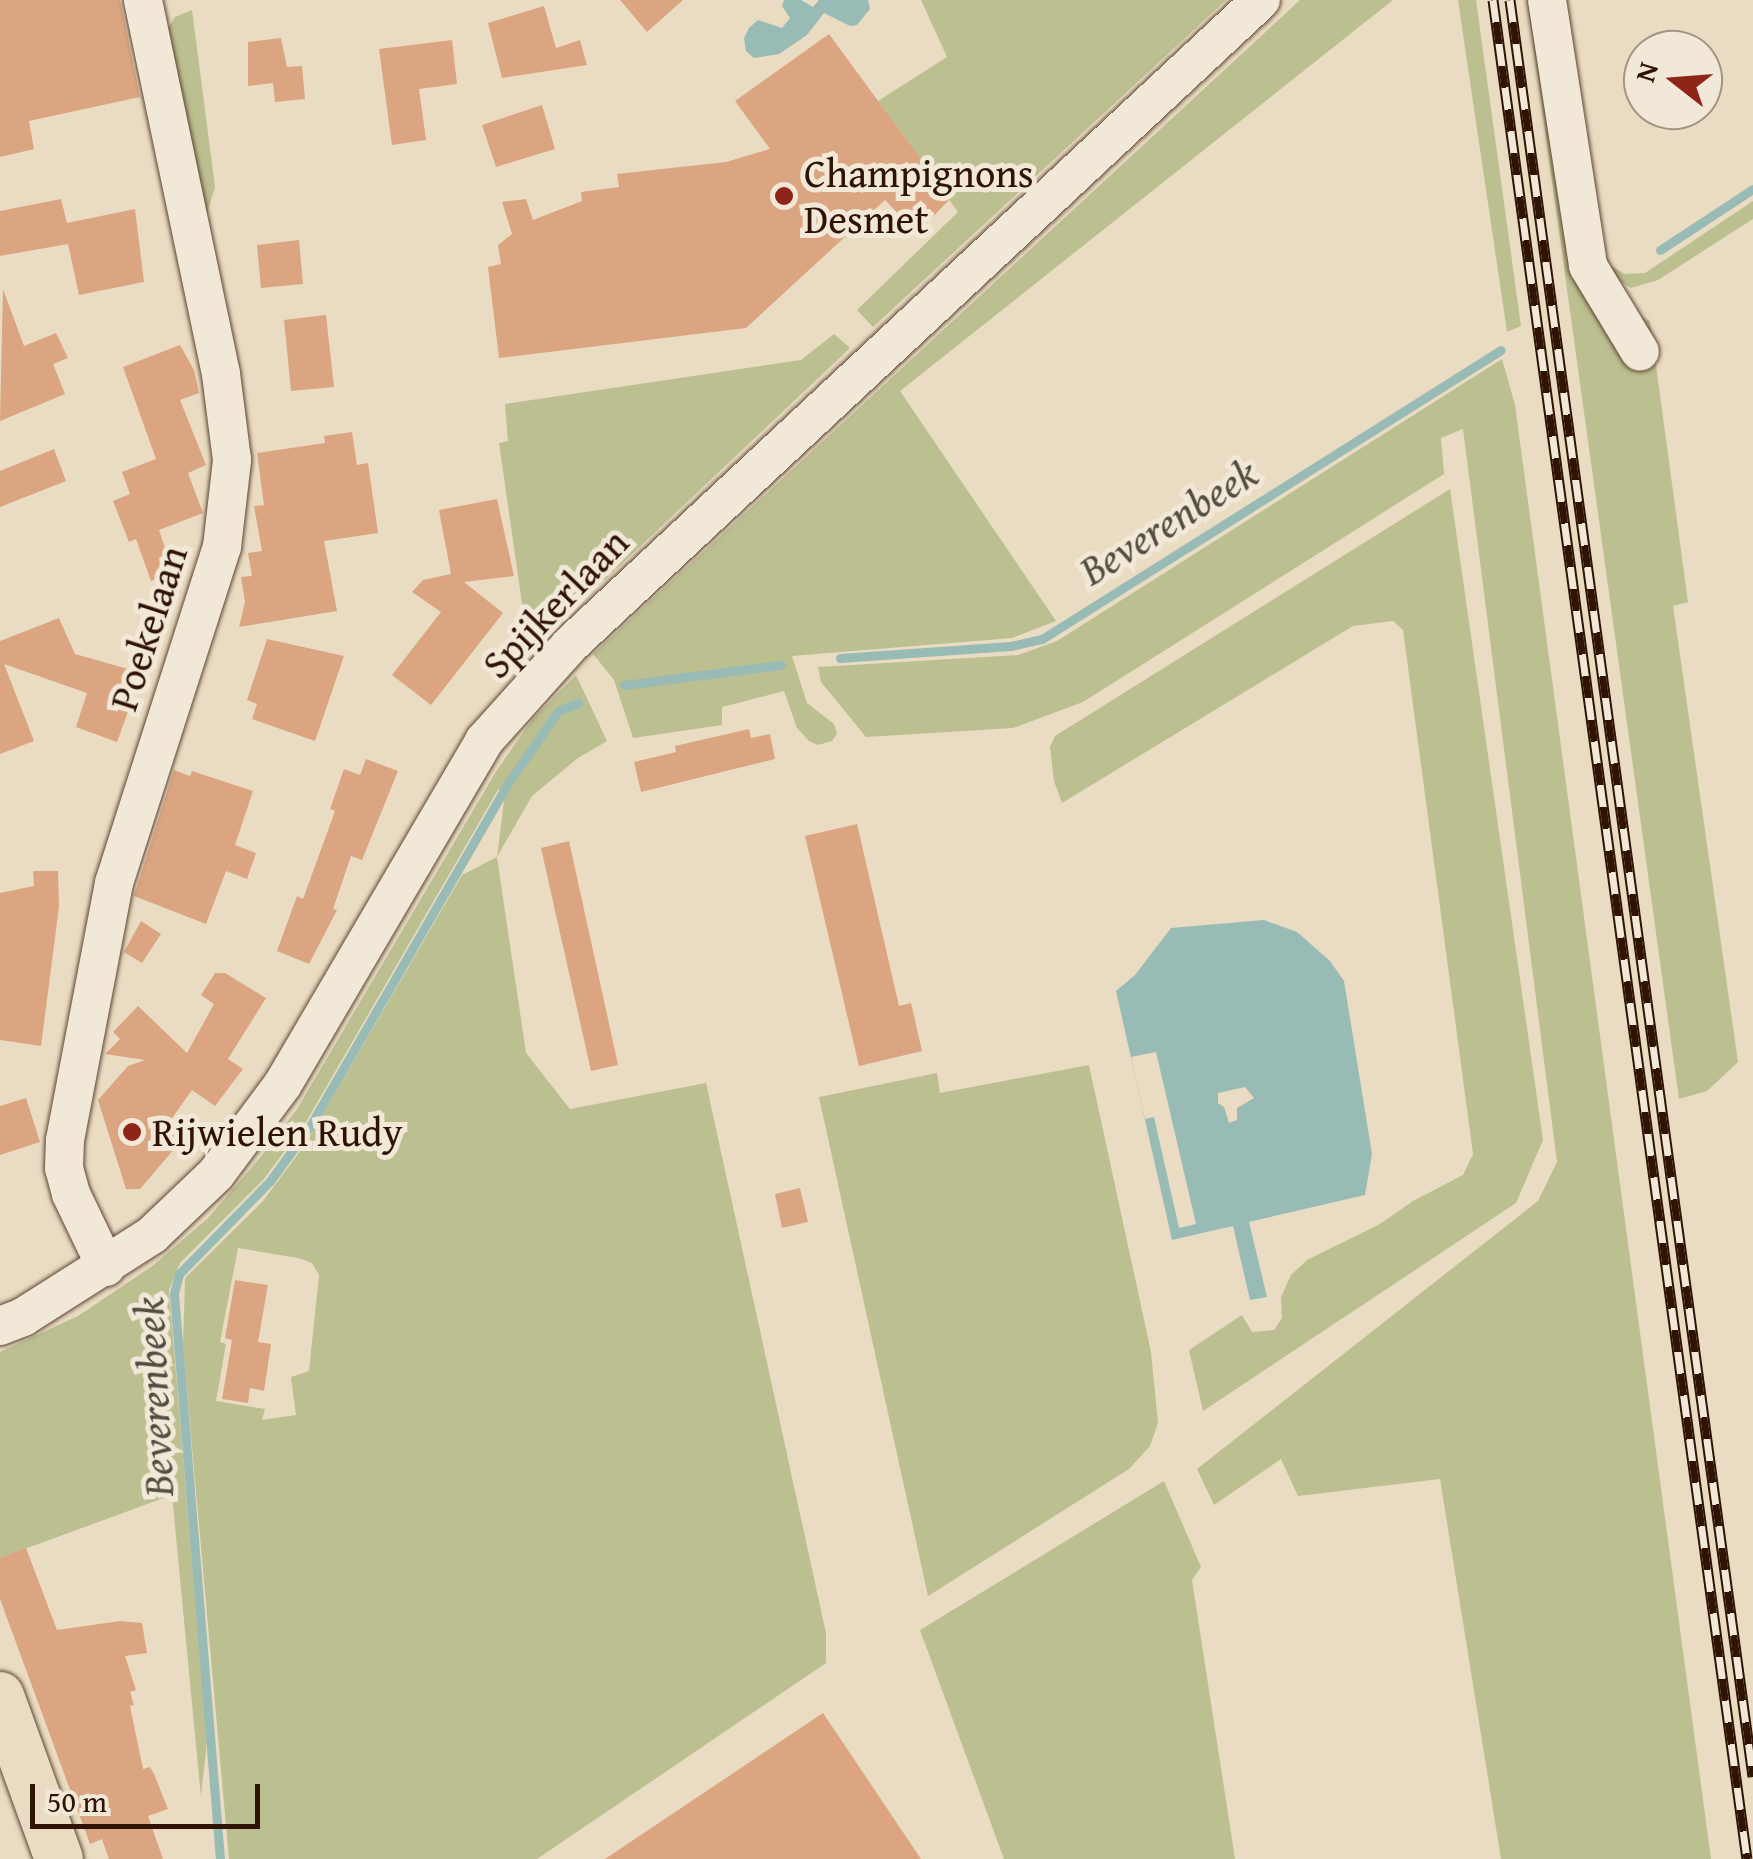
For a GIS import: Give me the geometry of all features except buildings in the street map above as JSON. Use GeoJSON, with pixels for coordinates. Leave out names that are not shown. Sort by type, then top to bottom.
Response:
{"type":"FeatureCollection","features":[{"type":"Feature","properties":{"kind":"main road"},"geometry":{"type":"LineString","coordinates":[[0,1696],[58,1859]]}},
{"type":"Feature","properties":{"kind":"street","name":"Spijkerlaan"},"geometry":{"type":"LineString","coordinates":[[0,1326],[23,1317],[106,1267],[152,1234],[228,1159],[283,1084],[484,741],[570,645],[1261,0]]}},
{"type":"Feature","properties":{"kind":"street"},"geometry":{"type":"LineString","coordinates":[[1547,0],[1588,266],[1640,352]]}},
{"type":"Feature","properties":{"kind":"street","name":"Poekelaan"},"geometry":{"type":"LineString","coordinates":[[106,1267],[71,1194],[64,1168],[65,1140],[114,883],[222,547],[232,460],[222,374],[154,2]]}},
{"type":"Feature","properties":{"kind":"green space"},"geometry":{"type":"Polygon","coordinates":[[[921,0],[1226,0],[873,327],[857,310],[958,212],[878,101],[947,57],[921,0]]]}},
{"type":"Feature","properties":{"kind":"green space"},"geometry":{"type":"Polygon","coordinates":[[[1300,0],[1393,0],[900,391],[1056,621],[1012,638],[792,656],[807,703],[834,724],[837,734],[832,741],[818,745],[797,728],[784,691],[722,707],[722,725],[633,738],[614,680],[593,654],[1300,0]]]}},
{"type":"Feature","properties":{"kind":"green space"},"geometry":{"type":"Polygon","coordinates":[[[1458,0],[1476,0],[1521,326],[1507,332],[1458,0]]]}},
{"type":"Feature","properties":{"kind":"green space"},"geometry":{"type":"Polygon","coordinates":[[[1527,0],[1541,0],[1609,300],[1650,321],[1688,602],[1673,606],[1738,1062],[1707,1091],[1679,1099],[1527,0]]]}},
{"type":"Feature","properties":{"kind":"green space"},"geometry":{"type":"Polygon","coordinates":[[[192,10],[215,187],[204,224],[167,30],[175,17],[192,10]]]}},
{"type":"Feature","properties":{"kind":"green space"},"geometry":{"type":"Polygon","coordinates":[[[1753,201],[1753,219],[1658,280],[1631,288],[1602,269],[1611,266],[1625,274],[1645,273],[1753,201]]]}},
{"type":"Feature","properties":{"kind":"green space"},"geometry":{"type":"Polygon","coordinates":[[[834,334],[850,348],[539,642],[526,631],[499,443],[508,441],[505,404],[801,360],[834,334]]]}},
{"type":"Feature","properties":{"kind":"green space"},"geometry":{"type":"Polygon","coordinates":[[[1502,359],[1515,405],[1711,1859],[1501,1859],[1440,1479],[1298,1496],[1281,1459],[1214,1505],[1197,1469],[1538,1201],[1557,1162],[1463,429],[1441,438],[1444,474],[1083,702],[1013,728],[866,737],[821,682],[818,667],[1018,655],[1057,641],[1502,359]]]}},
{"type":"Feature","properties":{"kind":"green space"},"geometry":{"type":"Polygon","coordinates":[[[1450,489],[1543,1140],[1516,1203],[1203,1411],[1189,1350],[1242,1315],[1252,1332],[1274,1330],[1282,1318],[1281,1297],[1291,1275],[1307,1260],[1380,1224],[1413,1201],[1463,1175],[1473,1154],[1403,630],[1393,621],[1353,626],[1062,803],[1054,781],[1050,747],[1055,736],[1450,489]]]}},
{"type":"Feature","properties":{"kind":"green space"},"geometry":{"type":"Polygon","coordinates":[[[576,675],[607,741],[578,758],[532,796],[497,857],[504,801],[499,788],[306,1122],[264,1179],[180,1263],[169,1290],[207,1741],[201,1797],[172,1495],[0,1558],[0,1352],[78,1316],[151,1267],[207,1219],[259,1159],[297,1109],[497,770],[532,720],[576,675]]]}},
{"type":"Feature","properties":{"kind":"green space"},"geometry":{"type":"Polygon","coordinates":[[[497,857],[526,1053],[570,1109],[706,1083],[826,1633],[826,1663],[537,1859],[229,1859],[183,1347],[185,1278],[263,1201],[306,1143],[462,875],[497,857]],[[238,1248],[220,1342],[226,1344],[216,1401],[265,1409],[262,1420],[296,1415],[291,1377],[309,1371],[319,1275],[312,1263],[238,1248]]]}},
{"type":"Feature","properties":{"kind":"green space"},"geometry":{"type":"Polygon","coordinates":[[[1089,1065],[1151,1352],[1158,1423],[1150,1446],[1129,1469],[928,1596],[819,1097],[937,1073],[940,1093],[1089,1065]]]}},
{"type":"Feature","properties":{"kind":"green space"},"geometry":{"type":"Polygon","coordinates":[[[1164,1481],[1201,1567],[1192,1580],[1235,1859],[1004,1859],[920,1630],[1164,1481]]]}},
{"type":"Feature","properties":{"kind":"water"},"geometry":{"type":"Polygon","coordinates":[[[784,0],[801,0],[813,7],[819,0],[868,0],[870,9],[857,25],[850,26],[824,13],[807,35],[779,54],[754,58],[746,51],[744,38],[749,28],[758,20],[782,28],[790,18],[782,6],[784,0]]]}},
{"type":"Feature","properties":{"kind":"water"},"geometry":{"type":"Polygon","coordinates":[[[1264,920],[1297,932],[1330,961],[1344,981],[1372,1154],[1365,1195],[1249,1222],[1267,1297],[1250,1300],[1233,1226],[1172,1240],[1116,991],[1135,975],[1171,928],[1264,920]],[[1245,1087],[1218,1093],[1218,1103],[1224,1107],[1229,1123],[1237,1120],[1237,1108],[1254,1098],[1245,1087]]]}},
{"type":"Feature","properties":{"kind":"pier"},"geometry":{"type":"Polygon","coordinates":[[[1156,1052],[1196,1224],[1179,1228],[1154,1117],[1145,1119],[1131,1057],[1156,1052]]]}},
{"type":"Feature","properties":{"kind":"waterway","name":"Beverenbeek"},"geometry":{"type":"LineString","coordinates":[[1660,250],[1753,189]]}},
{"type":"Feature","properties":{"kind":"waterway","name":"Beverenbeek"},"geometry":{"type":"LineString","coordinates":[[840,658],[1011,646],[1042,639],[1501,350]]}},
{"type":"Feature","properties":{"kind":"waterway","name":"Beverenbeek"},"geometry":{"type":"LineString","coordinates":[[624,685],[781,665]]}},
{"type":"Feature","properties":{"kind":"waterway","name":"Beverenbeek"},"geometry":{"type":"LineString","coordinates":[[220,1859],[174,1293],[179,1274],[270,1181],[310,1126],[509,782],[558,711],[578,703]]}},
{"type":"Feature","properties":{"kind":"railway"},"geometry":{"type":"LineString","coordinates":[[1493,0],[1747,1859]]}},
{"type":"Feature","properties":{"kind":"railway"},"geometry":{"type":"LineString","coordinates":[[1510,0],[1753,1776]]}},
{"type":"Feature","properties":{"kind":"place","name":"Champignons Desmet"},"geometry":{"type":"Point","coordinates":[784,196]}},
{"type":"Feature","properties":{"kind":"place","name":"Rijwielen Rudy"},"geometry":{"type":"Point","coordinates":[132,1132]}}]}
